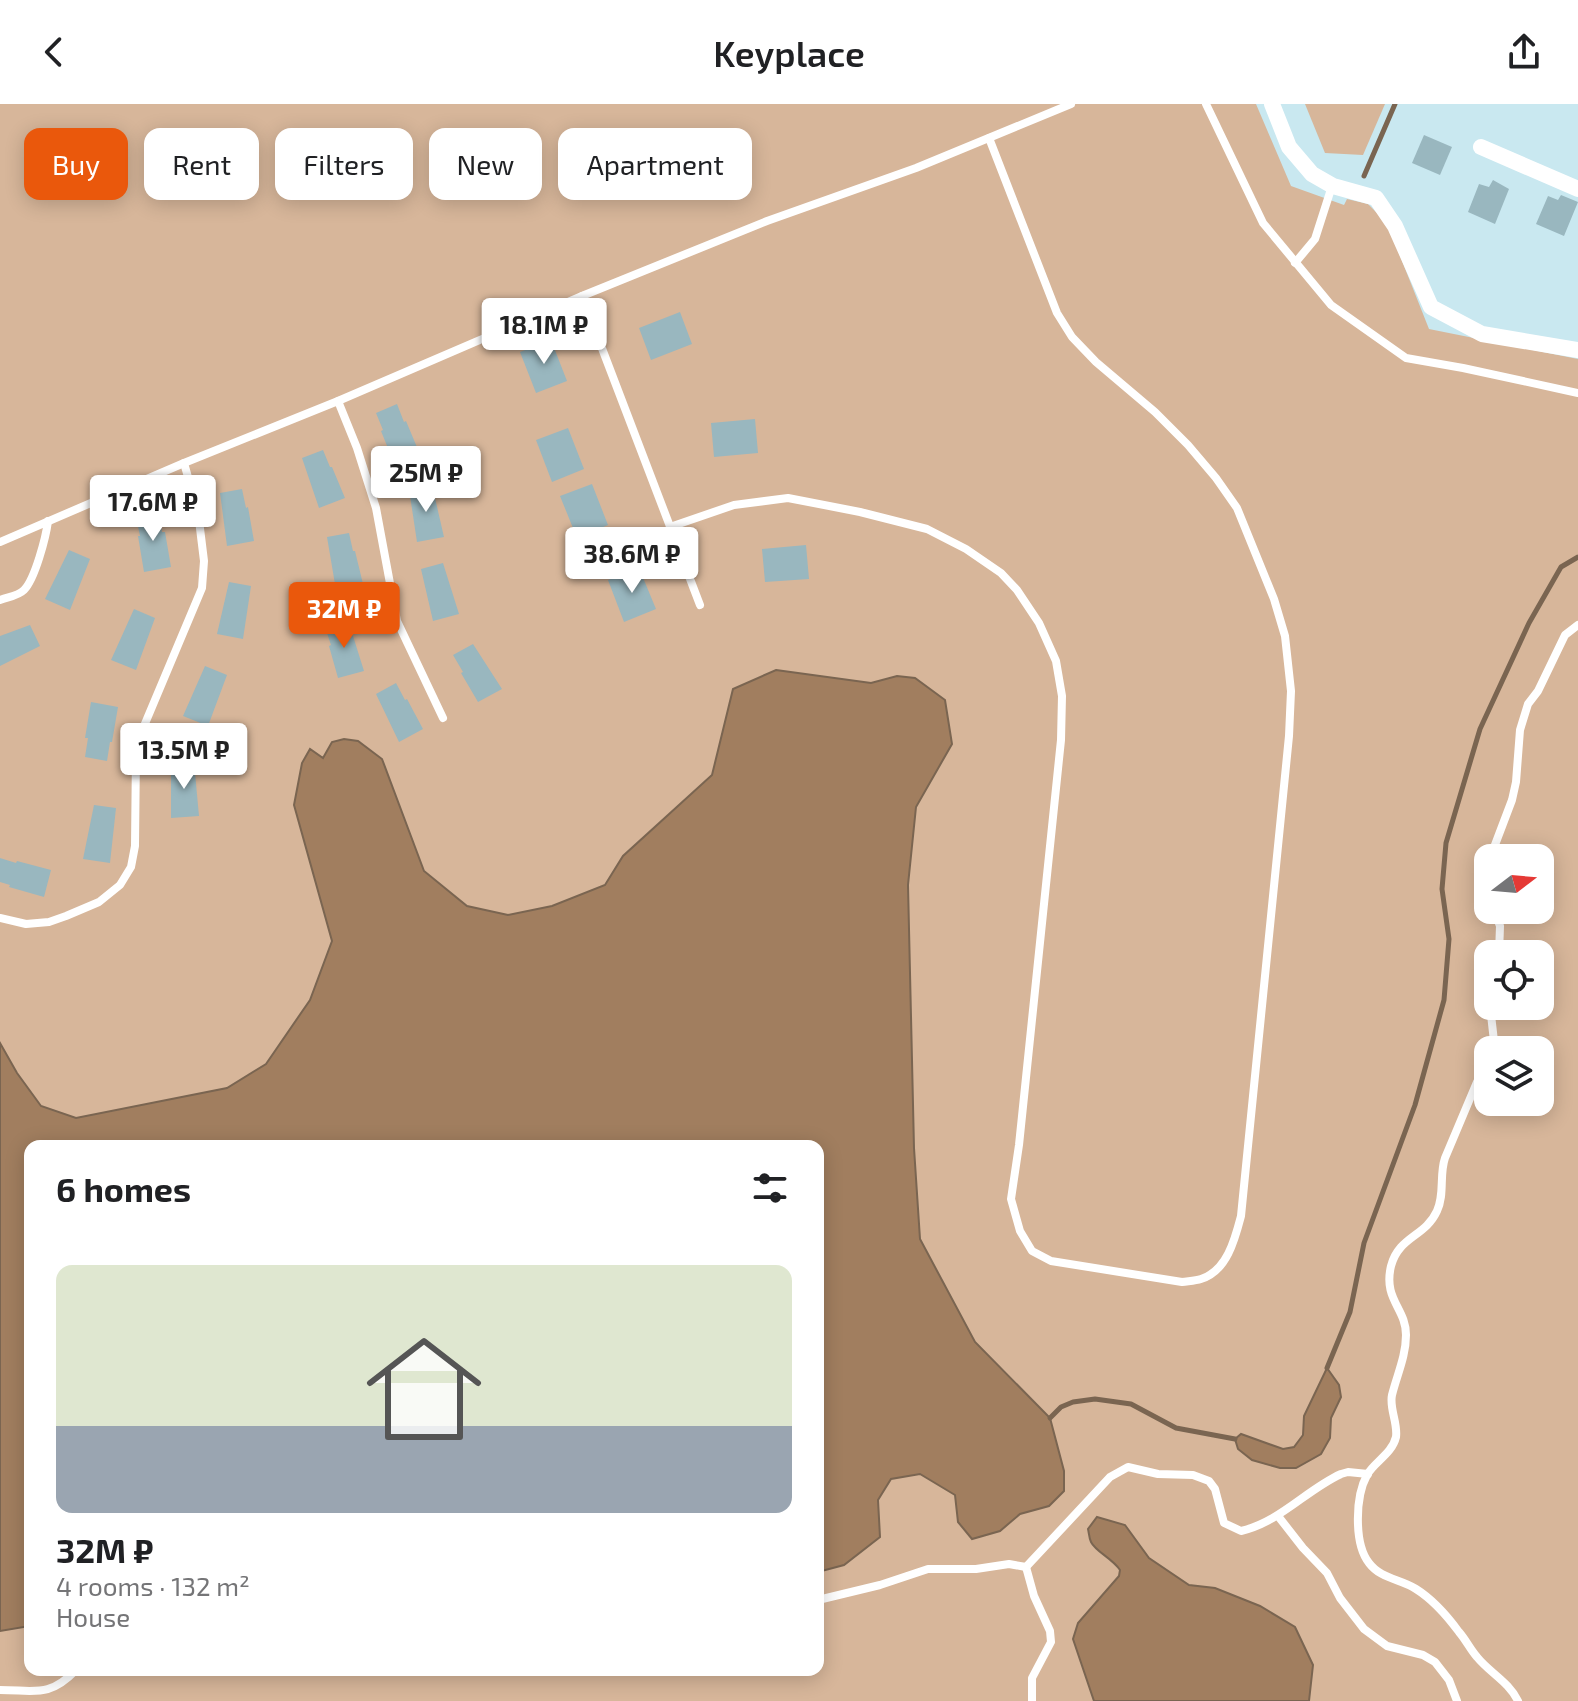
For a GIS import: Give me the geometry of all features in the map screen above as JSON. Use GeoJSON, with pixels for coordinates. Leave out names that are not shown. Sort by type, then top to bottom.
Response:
{"type":"FeatureCollection","features":[{"type":"Feature","properties":{"kind":"street"},"geometry":{"type":"LineString","coordinates":[[1272,104],[1289,147],[1312,174],[1333,186],[1376,198],[1395,226],[1431,307],[1482,334],[1578,350]]}},
{"type":"Feature","properties":{"kind":"street"},"geometry":{"type":"LineString","coordinates":[[1481,147],[1578,189]]}},
{"type":"Feature","properties":{"kind":"lane"},"geometry":{"type":"LineString","coordinates":[[0,542],[582,296],[767,221],[916,168],[1071,104]]}},
{"type":"Feature","properties":{"kind":"lane"},"geometry":{"type":"LineString","coordinates":[[1206,104],[1263,223],[1331,305],[1406,358],[1578,393]]}},
{"type":"Feature","properties":{"kind":"lane"},"geometry":{"type":"LineString","coordinates":[[670,527],[734,505],[788,498],[927,529],[966,549],[1001,573],[1017,590],[1039,623],[1056,661],[1062,696],[1061,740],[1011,1199],[1020,1231],[1032,1251],[1051,1261],[1182,1282],[1203,1279],[1221,1266],[1233,1243],[1241,1216],[1289,736],[1291,691],[1285,636],[1274,599],[1237,508],[1216,478],[1155,412],[1096,362],[1072,337],[1057,313],[989,138]]}},
{"type":"Feature","properties":{"kind":"lane"},"geometry":{"type":"LineString","coordinates":[[1295,263],[1315,239],[1333,186]]}},
{"type":"Feature","properties":{"kind":"lane"},"geometry":{"type":"LineString","coordinates":[[582,296],[700,605]]}},
{"type":"Feature","properties":{"kind":"lane"},"geometry":{"type":"LineString","coordinates":[[338,401],[376,508],[397,621],[443,718]]}},
{"type":"Feature","properties":{"kind":"lane"},"geometry":{"type":"LineString","coordinates":[[0,918],[26,924],[49,922],[66,916],[99,902],[120,885],[131,867],[135,846],[136,752],[202,588],[204,561],[198,512],[184,463]]}},
{"type":"Feature","properties":{"kind":"lane"},"geometry":{"type":"LineString","coordinates":[[0,600],[21,593],[29,584],[46,536],[48,521]]}},
{"type":"Feature","properties":{"kind":"lane"},"geometry":{"type":"LineString","coordinates":[[1495,844],[1512,800],[1520,730],[1528,704],[1538,691],[1565,635],[1578,625]]}},
{"type":"Feature","properties":{"kind":"lane"},"geometry":{"type":"LineString","coordinates":[[1474,1089],[1441,1169],[1437,1212],[1428,1226],[1398,1248],[1392,1264],[1388,1284],[1406,1337],[1403,1361],[1391,1398],[1396,1436],[1385,1455],[1368,1474],[1358,1507],[1358,1523],[1362,1553],[1370,1565],[1383,1576],[1415,1588],[1430,1600],[1474,1654],[1504,1681],[1518,1701]]}},
{"type":"Feature","properties":{"kind":"lane"},"geometry":{"type":"LineString","coordinates":[[1026,1567],[1110,1477],[1128,1467],[1158,1474],[1193,1475],[1209,1481],[1215,1489],[1224,1523],[1234,1529],[1246,1530],[1278,1516],[1341,1474],[1368,1474]]}},
{"type":"Feature","properties":{"kind":"lane"},"geometry":{"type":"LineString","coordinates":[[1278,1516],[1327,1573],[1340,1598],[1364,1629],[1387,1646],[1423,1655],[1435,1662],[1449,1680],[1457,1701]]}},
{"type":"Feature","properties":{"kind":"lane"},"geometry":{"type":"LineString","coordinates":[[824,1599],[928,1569],[976,1569],[1009,1564],[1026,1567]]}},
{"type":"Feature","properties":{"kind":"lane"},"geometry":{"type":"LineString","coordinates":[[1026,1567],[1034,1596],[1050,1631],[1051,1642],[1032,1678],[1032,1701]]}},
{"type":"Feature","properties":{"kind":"lane"},"geometry":{"type":"LineString","coordinates":[[0,1690],[40,1692],[62,1684],[70,1676]]}},
{"type":"Feature","properties":{"kind":"shaded area"},"geometry":{"type":"Polygon","coordinates":[[[0,104],[1256,104],[1291,186],[1344,205],[1347,199],[1368,204],[1387,223],[1429,329],[1578,359],[1578,1701],[0,1701],[0,104]]]}},
{"type":"Feature","properties":{"kind":"shaded area"},"geometry":{"type":"Polygon","coordinates":[[[1305,104],[1385,104],[1363,155],[1325,153],[1305,104]]]}},
{"type":"Feature","properties":{"kind":"shaded area"},"geometry":{"type":"Polygon","coordinates":[[[776,670],[871,683],[897,676],[915,678],[945,700],[952,744],[916,807],[908,885],[914,1148],[920,1239],[975,1342],[1050,1418],[1064,1471],[1064,1491],[1049,1506],[1020,1514],[1000,1531],[972,1539],[958,1522],[955,1495],[920,1474],[891,1479],[878,1500],[880,1537],[844,1565],[824,1570],[824,1140],[24,1140],[24,1627],[0,1631],[0,1043],[41,1106],[76,1118],[227,1088],[266,1064],[310,1000],[332,941],[294,805],[302,763],[310,749],[323,758],[332,742],[344,739],[358,741],[382,759],[424,871],[467,906],[508,915],[552,906],[605,885],[623,856],[712,775],[733,689],[776,670]]]}},
{"type":"Feature","properties":{"kind":"shaded area"},"geometry":{"type":"Polygon","coordinates":[[[1327,1368],[1339,1385],[1341,1397],[1331,1418],[1330,1438],[1321,1454],[1296,1468],[1280,1468],[1252,1460],[1238,1449],[1235,1439],[1241,1434],[1283,1449],[1294,1447],[1303,1435],[1304,1416],[1327,1368]]]}},
{"type":"Feature","properties":{"kind":"shaded area"},"geometry":{"type":"Polygon","coordinates":[[[1097,1517],[1125,1525],[1149,1558],[1189,1585],[1215,1588],[1260,1606],[1295,1627],[1313,1665],[1309,1701],[1094,1701],[1073,1639],[1078,1623],[1119,1576],[1120,1570],[1091,1542],[1088,1529],[1097,1517]]]}},
{"type":"Feature","properties":{"kind":"building"},"geometry":{"type":"Polygon","coordinates":[[[1424,135],[1452,147],[1440,175],[1412,163],[1424,135]]]}},
{"type":"Feature","properties":{"kind":"building"},"geometry":{"type":"Polygon","coordinates":[[[1493,180],[1509,189],[1495,224],[1468,212],[1479,184],[1489,187],[1493,180]]]}},
{"type":"Feature","properties":{"kind":"building"},"geometry":{"type":"Polygon","coordinates":[[[1561,195],[1578,202],[1564,236],[1536,224],[1548,196],[1558,200],[1561,195]]]}},
{"type":"Feature","properties":{"kind":"building"},"geometry":{"type":"Polygon","coordinates":[[[680,312],[692,344],[651,360],[639,328],[680,312]]]}},
{"type":"Feature","properties":{"kind":"building"},"geometry":{"type":"Polygon","coordinates":[[[551,340],[567,381],[536,393],[520,352],[551,340]]]}},
{"type":"Feature","properties":{"kind":"building"},"geometry":{"type":"Polygon","coordinates":[[[397,404],[419,452],[394,463],[376,413],[397,404]]]}},
{"type":"Feature","properties":{"kind":"building"},"geometry":{"type":"Polygon","coordinates":[[[755,419],[758,453],[714,457],[711,423],[755,419]]]}},
{"type":"Feature","properties":{"kind":"building"},"geometry":{"type":"Polygon","coordinates":[[[568,428],[584,469],[552,482],[536,440],[568,428]]]}},
{"type":"Feature","properties":{"kind":"building"},"geometry":{"type":"Polygon","coordinates":[[[323,450],[345,498],[319,508],[302,458],[323,450]]]}},
{"type":"Feature","properties":{"kind":"building"},"geometry":{"type":"Polygon","coordinates":[[[592,484],[608,525],[577,538],[560,496],[592,484]]]}},
{"type":"Feature","properties":{"kind":"building"},"geometry":{"type":"Polygon","coordinates":[[[432,485],[444,537],[417,542],[409,489],[432,485]]]}},
{"type":"Feature","properties":{"kind":"building"},"geometry":{"type":"Polygon","coordinates":[[[242,489],[254,541],[227,546],[220,493],[242,489]]]}},
{"type":"Feature","properties":{"kind":"building"},"geometry":{"type":"Polygon","coordinates":[[[159,513],[171,567],[144,572],[136,517],[159,513]]]}},
{"type":"Feature","properties":{"kind":"building"},"geometry":{"type":"Polygon","coordinates":[[[349,533],[363,584],[336,590],[327,537],[349,533]]]}},
{"type":"Feature","properties":{"kind":"building"},"geometry":{"type":"Polygon","coordinates":[[[806,545],[809,579],[765,582],[762,549],[806,545]]]}},
{"type":"Feature","properties":{"kind":"building"},"geometry":{"type":"Polygon","coordinates":[[[69,550],[90,559],[70,610],[45,599],[69,550]]]}},
{"type":"Feature","properties":{"kind":"building"},"geometry":{"type":"Polygon","coordinates":[[[443,563],[459,614],[433,621],[421,569],[443,563]]]}},
{"type":"Feature","properties":{"kind":"building"},"geometry":{"type":"Polygon","coordinates":[[[639,568],[656,609],[624,622],[608,580],[639,568]]]}},
{"type":"Feature","properties":{"kind":"building"},"geometry":{"type":"Polygon","coordinates":[[[229,582],[251,586],[243,639],[217,634],[229,582]]]}},
{"type":"Feature","properties":{"kind":"building"},"geometry":{"type":"Polygon","coordinates":[[[134,609],[155,618],[136,670],[111,660],[134,609]]]}},
{"type":"Feature","properties":{"kind":"building"},"geometry":{"type":"Polygon","coordinates":[[[348,620],[364,671],[338,678],[325,627],[348,620]]]}},
{"type":"Feature","properties":{"kind":"building"},"geometry":{"type":"Polygon","coordinates":[[[30,625],[40,646],[0,666],[0,636],[30,625]]]}},
{"type":"Feature","properties":{"kind":"building"},"geometry":{"type":"Polygon","coordinates":[[[473,644],[502,689],[478,702],[453,655],[473,644]]]}},
{"type":"Feature","properties":{"kind":"building"},"geometry":{"type":"Polygon","coordinates":[[[205,666],[227,675],[208,726],[183,716],[205,666]]]}},
{"type":"Feature","properties":{"kind":"building"},"geometry":{"type":"Polygon","coordinates":[[[396,683],[423,729],[399,742],[376,694],[396,683]]]}},
{"type":"Feature","properties":{"kind":"building"},"geometry":{"type":"Polygon","coordinates":[[[91,702],[118,707],[107,761],[85,757],[91,702]]]}},
{"type":"Feature","properties":{"kind":"building"},"geometry":{"type":"Polygon","coordinates":[[[194,762],[199,816],[171,818],[171,763],[194,762]]]}},
{"type":"Feature","properties":{"kind":"building"},"geometry":{"type":"Polygon","coordinates":[[[94,805],[116,808],[110,863],[83,859],[94,805]]]}},
{"type":"Feature","properties":{"kind":"building"},"geometry":{"type":"Polygon","coordinates":[[[0,858],[51,870],[44,897],[0,882],[0,858]]]}},
{"type":"Feature","properties":{"kind":"waterway"},"geometry":{"type":"LineString","coordinates":[[1364,176],[1395,104]]}},
{"type":"Feature","properties":{"kind":"waterway"},"geometry":{"type":"LineString","coordinates":[[1327,1368],[1350,1312],[1364,1243],[1415,1105],[1444,1000],[1449,939],[1442,889],[1446,843],[1480,729],[1529,623],[1561,567],[1578,557]]}},
{"type":"Feature","properties":{"kind":"waterway"},"geometry":{"type":"LineString","coordinates":[[1050,1418],[1061,1407],[1095,1399],[1131,1404],[1176,1428],[1235,1439]]}}]}
